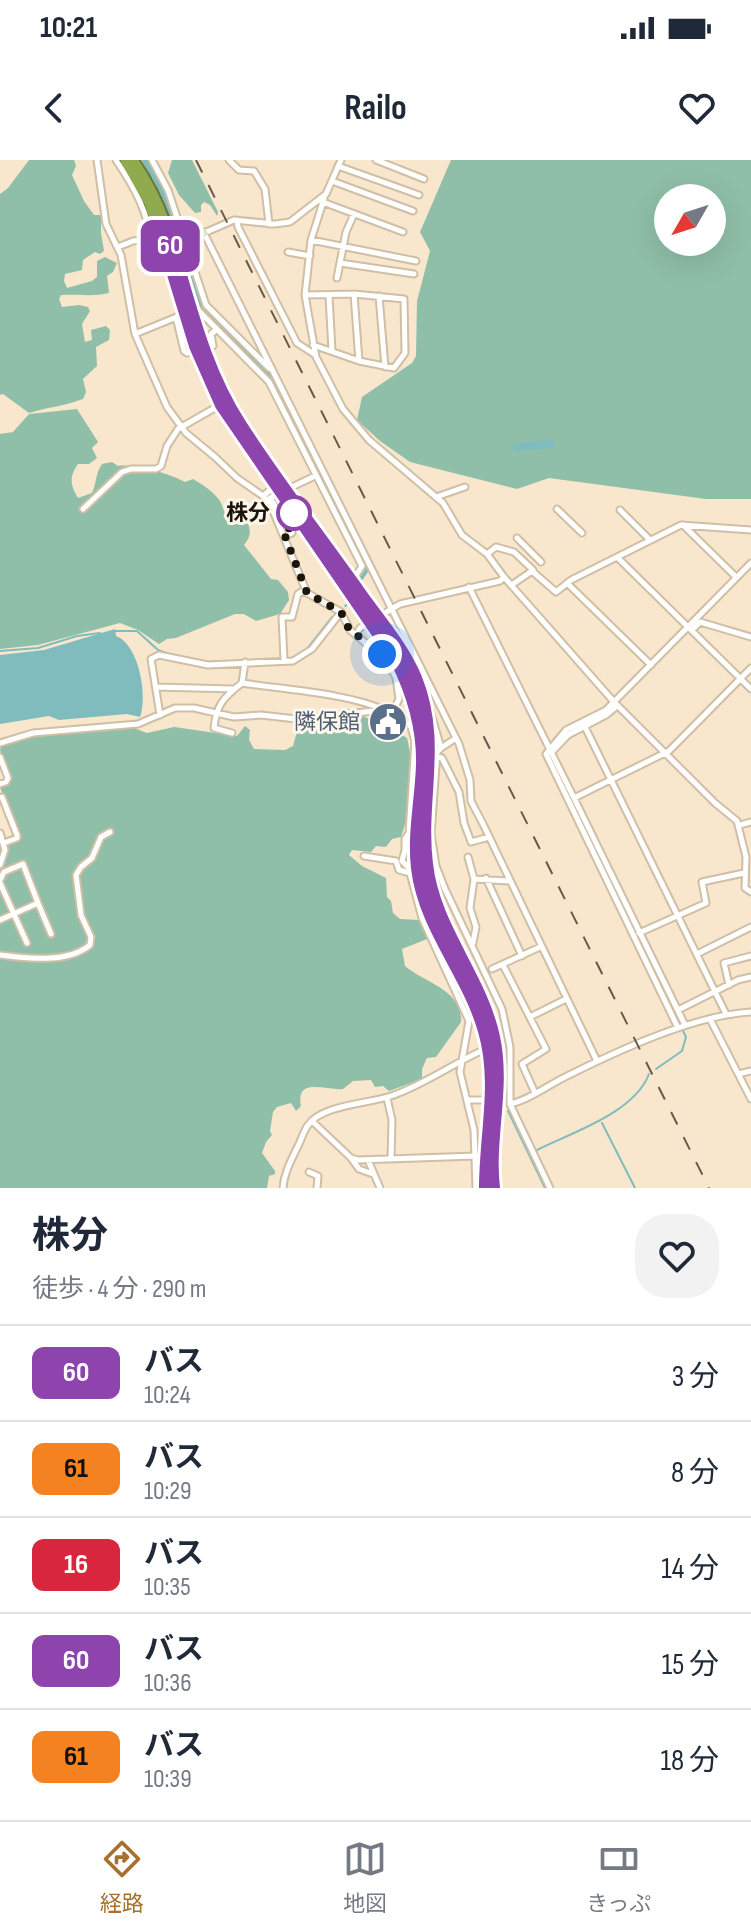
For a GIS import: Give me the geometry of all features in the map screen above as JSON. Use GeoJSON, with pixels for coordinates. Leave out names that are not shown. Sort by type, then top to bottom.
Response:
{"type":"FeatureCollection","features":[{"type":"Feature","properties":{"kind":"highway"},"geometry":{"type":"LineString","coordinates":[[125,160],[168,246]]}},
{"type":"Feature","properties":{"kind":"highway"},"geometry":{"type":"LineString","coordinates":[[133,160],[154,194],[184,312],[202,364],[221,405],[274,492],[398,646],[416,679],[430,732],[425,853],[431,892],[443,925],[486,1012],[496,1049],[499,1075],[494,1188]]}},
{"type":"Feature","properties":{"kind":"highway"},"geometry":{"type":"LineString","coordinates":[[184,312],[233,413],[374,619],[415,705],[422,743],[417,847],[421,890],[435,928],[484,1028],[491,1060],[485,1188]]}},
{"type":"Feature","properties":{"kind":"street"},"geometry":{"type":"LineString","coordinates":[[0,743],[33,733],[138,724],[185,708],[244,718],[261,715],[296,719],[386,711],[394,709],[399,699],[396,678],[382,654],[360,640],[357,633],[348,627],[341,612],[305,590],[271,506],[181,427],[167,407],[135,334],[118,247],[106,224],[97,160]]}},
{"type":"Feature","properties":{"kind":"street"},"geometry":{"type":"LineString","coordinates":[[116,160],[144,210],[154,249],[237,219],[269,224],[290,222],[321,201]]}},
{"type":"Feature","properties":{"kind":"street"},"geometry":{"type":"LineString","coordinates":[[152,160],[168,190],[206,305],[271,370]]}},
{"type":"Feature","properties":{"kind":"street"},"geometry":{"type":"LineString","coordinates":[[229,160],[239,170],[254,171],[265,189],[269,224]]}},
{"type":"Feature","properties":{"kind":"street"},"geometry":{"type":"LineString","coordinates":[[376,160],[424,179]]}},
{"type":"Feature","properties":{"kind":"street"},"geometry":{"type":"LineString","coordinates":[[419,195],[339,162],[321,201],[311,240],[305,295],[315,354],[343,409],[361,433],[436,497],[462,535],[487,554],[615,704],[740,825],[749,857],[744,873],[745,888],[751,892]]}},
{"type":"Feature","properties":{"kind":"street"},"geometry":{"type":"LineString","coordinates":[[332,181],[413,211]]}},
{"type":"Feature","properties":{"kind":"street"},"geometry":{"type":"LineString","coordinates":[[321,201],[403,232]]}},
{"type":"Feature","properties":{"kind":"street"},"geometry":{"type":"LineString","coordinates":[[337,278],[342,246],[354,214]]}},
{"type":"Feature","properties":{"kind":"street"},"geometry":{"type":"LineString","coordinates":[[237,219],[238,227],[297,343],[315,354]]}},
{"type":"Feature","properties":{"kind":"street"},"geometry":{"type":"LineString","coordinates":[[204,233],[456,738],[470,780],[473,807],[597,1061]]}},
{"type":"Feature","properties":{"kind":"street"},"geometry":{"type":"LineString","coordinates":[[118,247],[133,241],[152,239]]}},
{"type":"Feature","properties":{"kind":"street"},"geometry":{"type":"LineString","coordinates":[[311,240],[416,261]]}},
{"type":"Feature","properties":{"kind":"street"},"geometry":{"type":"LineString","coordinates":[[288,252],[310,256]]}},
{"type":"Feature","properties":{"kind":"street"},"geometry":{"type":"LineString","coordinates":[[340,263],[414,274]]}},
{"type":"Feature","properties":{"kind":"street"},"geometry":{"type":"LineString","coordinates":[[313,345],[359,361],[394,368],[405,353],[405,291]]}},
{"type":"Feature","properties":{"kind":"street"},"geometry":{"type":"LineString","coordinates":[[305,295],[354,294],[404,299]]}},
{"type":"Feature","properties":{"kind":"street"},"geometry":{"type":"LineString","coordinates":[[354,294],[359,361]]}},
{"type":"Feature","properties":{"kind":"street"},"geometry":{"type":"LineString","coordinates":[[329,296],[332,351]]}},
{"type":"Feature","properties":{"kind":"street"},"geometry":{"type":"LineString","coordinates":[[379,296],[385,367]]}},
{"type":"Feature","properties":{"kind":"street"},"geometry":{"type":"LineString","coordinates":[[135,334],[197,309],[269,382],[362,566],[355,577]]}},
{"type":"Feature","properties":{"kind":"street"},"geometry":{"type":"LineString","coordinates":[[184,312],[184,351],[187,353]]}},
{"type":"Feature","properties":{"kind":"street"},"geometry":{"type":"LineString","coordinates":[[213,346],[211,334],[216,330]]}},
{"type":"Feature","properties":{"kind":"street"},"geometry":{"type":"LineString","coordinates":[[262,375],[271,370]]}},
{"type":"Feature","properties":{"kind":"street"},"geometry":{"type":"LineString","coordinates":[[83,509],[122,472],[161,466],[172,435],[221,405]]}},
{"type":"Feature","properties":{"kind":"street"},"geometry":{"type":"LineString","coordinates":[[294,486],[315,476]]}},
{"type":"Feature","properties":{"kind":"street"},"geometry":{"type":"LineString","coordinates":[[436,497],[465,487]]}},
{"type":"Feature","properties":{"kind":"street"},"geometry":{"type":"LineString","coordinates":[[263,496],[274,492]]}},
{"type":"Feature","properties":{"kind":"street"},"geometry":{"type":"LineString","coordinates":[[274,492],[270,498],[292,533],[285,536]]}},
{"type":"Feature","properties":{"kind":"street"},"geometry":{"type":"LineString","coordinates":[[557,509],[582,533]]}},
{"type":"Feature","properties":{"kind":"street"},"geometry":{"type":"LineString","coordinates":[[620,510],[650,540]]}},
{"type":"Feature","properties":{"kind":"street"},"geometry":{"type":"LineString","coordinates":[[487,554],[496,547],[509,550],[554,593],[567,583],[683,525],[751,530]]}},
{"type":"Feature","properties":{"kind":"street"},"geometry":{"type":"LineString","coordinates":[[683,525],[736,577]]}},
{"type":"Feature","properties":{"kind":"street"},"geometry":{"type":"LineString","coordinates":[[513,584],[540,566],[542,559],[517,538]]}},
{"type":"Feature","properties":{"kind":"street"},"geometry":{"type":"LineString","coordinates":[[352,548],[359,544]]}},
{"type":"Feature","properties":{"kind":"street"},"geometry":{"type":"LineString","coordinates":[[617,557],[751,689]]}},
{"type":"Feature","properties":{"kind":"street"},"geometry":{"type":"LineString","coordinates":[[681,1026],[678,1010],[546,754],[565,737],[606,715],[751,563]]}},
{"type":"Feature","properties":{"kind":"street"},"geometry":{"type":"LineString","coordinates":[[357,633],[391,608],[424,597],[500,581],[504,577]]}},
{"type":"Feature","properties":{"kind":"street"},"geometry":{"type":"LineString","coordinates":[[567,583],[651,665]]}},
{"type":"Feature","properties":{"kind":"street"},"geometry":{"type":"LineString","coordinates":[[469,587],[681,1026]]}},
{"type":"Feature","properties":{"kind":"street"},"geometry":{"type":"LineString","coordinates":[[284,659],[282,617],[292,617],[298,594],[305,590]]}},
{"type":"Feature","properties":{"kind":"street"},"geometry":{"type":"LineString","coordinates":[[160,715],[150,661],[159,655],[208,665],[298,659],[312,649],[341,612]]}},
{"type":"Feature","properties":{"kind":"street"},"geometry":{"type":"LineString","coordinates":[[690,628],[700,622],[751,637]]}},
{"type":"Feature","properties":{"kind":"street"},"geometry":{"type":"LineString","coordinates":[[232,733],[214,728],[215,713],[222,698],[242,683],[245,662]]}},
{"type":"Feature","properties":{"kind":"street"},"geometry":{"type":"LineString","coordinates":[[572,800],[666,753],[751,668]]}},
{"type":"Feature","properties":{"kind":"street"},"geometry":{"type":"LineString","coordinates":[[416,679],[427,698],[441,748]]}},
{"type":"Feature","properties":{"kind":"street"},"geometry":{"type":"LineString","coordinates":[[242,683],[331,696],[386,711]]}},
{"type":"Feature","properties":{"kind":"street"},"geometry":{"type":"LineString","coordinates":[[156,687],[235,689]]}},
{"type":"Feature","properties":{"kind":"street"},"geometry":{"type":"LineString","coordinates":[[550,751],[562,733],[615,704]]}},
{"type":"Feature","properties":{"kind":"street"},"geometry":{"type":"LineString","coordinates":[[394,709],[411,727],[415,741],[409,833],[410,871],[422,918],[469,1021],[460,1072],[468,1100],[476,1156],[476,1188]]}},
{"type":"Feature","properties":{"kind":"street"},"geometry":{"type":"LineString","coordinates":[[585,727],[726,1014]]}},
{"type":"Feature","properties":{"kind":"street"},"geometry":{"type":"LineString","coordinates":[[456,738],[441,748],[437,756],[431,822],[432,861],[499,1001],[508,1039],[510,1104],[550,1188]]}},
{"type":"Feature","properties":{"kind":"street"},"geometry":{"type":"LineString","coordinates":[[437,756],[442,758],[459,792],[471,842],[489,837]]}},
{"type":"Feature","properties":{"kind":"street"},"geometry":{"type":"LineString","coordinates":[[0,757],[8,778],[0,784]]}},
{"type":"Feature","properties":{"kind":"street"},"geometry":{"type":"LineString","coordinates":[[1,796],[17,835],[17,838],[4,843]]}},
{"type":"Feature","properties":{"kind":"street"},"geometry":{"type":"LineString","coordinates":[[740,825],[751,822]]}},
{"type":"Feature","properties":{"kind":"street"},"geometry":{"type":"LineString","coordinates":[[0,955],[74,955],[90,945],[91,937],[81,915],[76,875],[92,858],[101,837],[110,832]]}},
{"type":"Feature","properties":{"kind":"street"},"geometry":{"type":"LineString","coordinates":[[0,833],[4,843],[0,865]]}},
{"type":"Feature","properties":{"kind":"street"},"geometry":{"type":"LineString","coordinates":[[364,856],[396,861],[399,870],[410,871]]}},
{"type":"Feature","properties":{"kind":"street"},"geometry":{"type":"LineString","coordinates":[[468,857],[474,879],[470,908],[476,936],[472,943]]}},
{"type":"Feature","properties":{"kind":"street"},"geometry":{"type":"LineString","coordinates":[[27,943],[0,881],[4,872],[23,864],[51,934]]}},
{"type":"Feature","properties":{"kind":"street"},"geometry":{"type":"LineString","coordinates":[[637,934],[706,903],[702,882],[744,873]]}},
{"type":"Feature","properties":{"kind":"street"},"geometry":{"type":"LineString","coordinates":[[486,878],[522,956]]}},
{"type":"Feature","properties":{"kind":"street"},"geometry":{"type":"LineString","coordinates":[[474,879],[510,881]]}},
{"type":"Feature","properties":{"kind":"street"},"geometry":{"type":"LineString","coordinates":[[0,920],[38,903]]}},
{"type":"Feature","properties":{"kind":"street"},"geometry":{"type":"LineString","coordinates":[[697,954],[751,927]]}},
{"type":"Feature","properties":{"kind":"street"},"geometry":{"type":"LineString","coordinates":[[492,969],[540,947]]}},
{"type":"Feature","properties":{"kind":"street"},"geometry":{"type":"LineString","coordinates":[[729,985],[724,963],[751,956]]}},
{"type":"Feature","properties":{"kind":"street"},"geometry":{"type":"LineString","coordinates":[[503,965],[546,1050],[522,1064],[535,1093]]}},
{"type":"Feature","properties":{"kind":"street"},"geometry":{"type":"LineString","coordinates":[[678,1010],[751,977]]}},
{"type":"Feature","properties":{"kind":"street"},"geometry":{"type":"LineString","coordinates":[[530,1017],[566,999]]}},
{"type":"Feature","properties":{"kind":"street"},"geometry":{"type":"LineString","coordinates":[[510,1104],[597,1061],[681,1026],[726,1014],[751,1012]]}},
{"type":"Feature","properties":{"kind":"street"},"geometry":{"type":"LineString","coordinates":[[710,1019],[751,1099]]}},
{"type":"Feature","properties":{"kind":"street"},"geometry":{"type":"LineString","coordinates":[[500,1042],[508,1039]]}},
{"type":"Feature","properties":{"kind":"street"},"geometry":{"type":"LineString","coordinates":[[283,1188],[283,1178],[312,1121],[345,1106],[387,1098],[430,1080],[461,1059],[481,1051]]}},
{"type":"Feature","properties":{"kind":"street"},"geometry":{"type":"LineString","coordinates":[[738,1074],[751,1071]]}},
{"type":"Feature","properties":{"kind":"street"},"geometry":{"type":"LineString","coordinates":[[387,1098],[392,1120],[391,1158]]}},
{"type":"Feature","properties":{"kind":"street"},"geometry":{"type":"LineString","coordinates":[[468,1100],[491,1100]]}},
{"type":"Feature","properties":{"kind":"street"},"geometry":{"type":"LineString","coordinates":[[312,1121],[359,1169],[374,1174]]}},
{"type":"Feature","properties":{"kind":"street"},"geometry":{"type":"LineString","coordinates":[[351,1158],[476,1156]]}},
{"type":"Feature","properties":{"kind":"street"},"geometry":{"type":"LineString","coordinates":[[368,1160],[380,1188]]}},
{"type":"Feature","properties":{"kind":"street"},"geometry":{"type":"LineString","coordinates":[[309,1172],[317,1173],[317,1188]]}},
{"type":"Feature","properties":{"kind":"green space"},"geometry":{"type":"Polygon","coordinates":[[[29,160],[74,160],[76,166],[72,175],[84,201],[94,215],[101,215],[104,251],[100,254],[95,252],[83,260],[82,270],[65,274],[67,288],[97,277],[97,261],[105,257],[117,263],[107,276],[109,293],[61,295],[59,299],[62,307],[88,307],[90,311],[82,324],[85,342],[92,340],[91,330],[106,326],[110,330],[109,340],[96,347],[97,366],[83,379],[86,392],[83,399],[29,413],[3,394],[0,395],[0,194],[29,160]]]}},
{"type":"Feature","properties":{"kind":"green space"},"geometry":{"type":"Polygon","coordinates":[[[172,160],[192,160],[218,212],[217,216],[204,202],[201,212],[195,213],[179,195],[168,173],[172,160]]]}},
{"type":"Feature","properties":{"kind":"green space"},"geometry":{"type":"Polygon","coordinates":[[[451,160],[751,160],[751,499],[706,499],[549,478],[517,489],[410,462],[380,441],[357,420],[362,397],[412,363],[416,356],[417,301],[430,251],[420,232],[451,160]]]}},
{"type":"Feature","properties":{"kind":"green space"},"geometry":{"type":"Polygon","coordinates":[[[77,409],[98,442],[92,448],[97,458],[89,464],[78,464],[73,473],[72,485],[78,498],[92,493],[102,464],[112,462],[118,466],[152,470],[185,482],[193,479],[217,497],[231,525],[247,522],[250,534],[244,545],[271,579],[278,580],[288,592],[289,600],[280,614],[256,621],[244,614],[235,614],[159,644],[120,623],[38,645],[0,649],[0,434],[13,432],[29,414],[77,409]]]}},
{"type":"Feature","properties":{"kind":"green space"},"geometry":{"type":"Polygon","coordinates":[[[361,715],[389,733],[396,731],[407,738],[411,788],[401,837],[392,839],[386,847],[376,846],[371,852],[352,850],[349,855],[362,866],[386,878],[387,897],[393,913],[400,919],[419,920],[427,939],[402,949],[405,966],[441,988],[456,1002],[460,1011],[461,1022],[436,1057],[427,1058],[422,1079],[389,1091],[383,1086],[375,1087],[371,1080],[353,1081],[343,1089],[307,1088],[300,1097],[301,1106],[296,1111],[291,1103],[277,1107],[273,1112],[272,1135],[262,1153],[275,1171],[269,1176],[267,1188],[0,1188],[0,870],[7,845],[18,841],[19,837],[0,787],[10,779],[0,750],[2,744],[34,734],[134,728],[147,733],[174,727],[237,736],[245,726],[250,730],[249,740],[254,749],[285,750],[293,746],[299,724],[361,715]]]}},
{"type":"Feature","properties":{"kind":"water"},"geometry":{"type":"Polygon","coordinates":[[[115,629],[116,636],[131,649],[140,672],[143,697],[140,717],[127,714],[59,720],[49,716],[0,724],[0,655],[44,650],[115,629]]]}},
{"type":"Feature","properties":{"kind":"waterway"},"geometry":{"type":"LineString","coordinates":[[146,160],[159,182],[177,231]]}},
{"type":"Feature","properties":{"kind":"waterway"},"geometry":{"type":"LineString","coordinates":[[183,252],[201,306],[269,374],[366,568],[359,578]]}},
{"type":"Feature","properties":{"kind":"waterway"},"geometry":{"type":"LineString","coordinates":[[517,447],[551,444]]}},
{"type":"Feature","properties":{"kind":"waterway"},"geometry":{"type":"LineString","coordinates":[[306,650],[332,617]]}},
{"type":"Feature","properties":{"kind":"waterway"},"geometry":{"type":"LineString","coordinates":[[115,631],[137,631],[158,650],[172,655]]}},
{"type":"Feature","properties":{"kind":"waterway"},"geometry":{"type":"LineString","coordinates":[[0,651],[38,648],[77,636],[100,633]]}},
{"type":"Feature","properties":{"kind":"waterway"},"geometry":{"type":"LineString","coordinates":[[205,662],[291,659]]}},
{"type":"Feature","properties":{"kind":"waterway"},"geometry":{"type":"LineString","coordinates":[[577,812],[686,1037],[682,1051],[656,1069]]}},
{"type":"Feature","properties":{"kind":"waterway"},"geometry":{"type":"LineString","coordinates":[[531,1157],[537,1150],[616,1110],[630,1100],[649,1074]]}},
{"type":"Feature","properties":{"kind":"waterway"},"geometry":{"type":"LineString","coordinates":[[508,1111],[545,1188]]}},
{"type":"Feature","properties":{"kind":"waterway"},"geometry":{"type":"LineString","coordinates":[[602,1123],[635,1188]]}},
{"type":"Feature","properties":{"kind":"railway"},"geometry":{"type":"LineString","coordinates":[[196,160],[709,1188]]}},
{"type":"Feature","properties":{"kind":"bus line","name":"60"},"geometry":{"type":"LineString","coordinates":[[485,1188],[491,1060],[475,1006],[435,928],[421,890],[417,867],[417,828],[422,743],[411,692],[396,660],[221,405],[195,346],[169,263],[165,248],[172,245],[203,348],[227,402],[254,445],[398,646],[420,690],[431,749],[425,853],[431,892],[443,925],[486,1012],[498,1059],[494,1188]]}},
{"type":"Feature","properties":{"kind":"place","name":"株分"},"geometry":{"type":"Point","coordinates":[294,513]}},
{"type":"Feature","properties":{"kind":"place","name":"隣保館"},"geometry":{"type":"Point","coordinates":[388,722]}},
{"type":"Feature","properties":{"kind":"route"},"geometry":{"type":"LineString","coordinates":[[294,513],[281,515],[292,533],[285,536],[305,590],[312,597],[335,607],[360,640],[382,654]]}}]}
